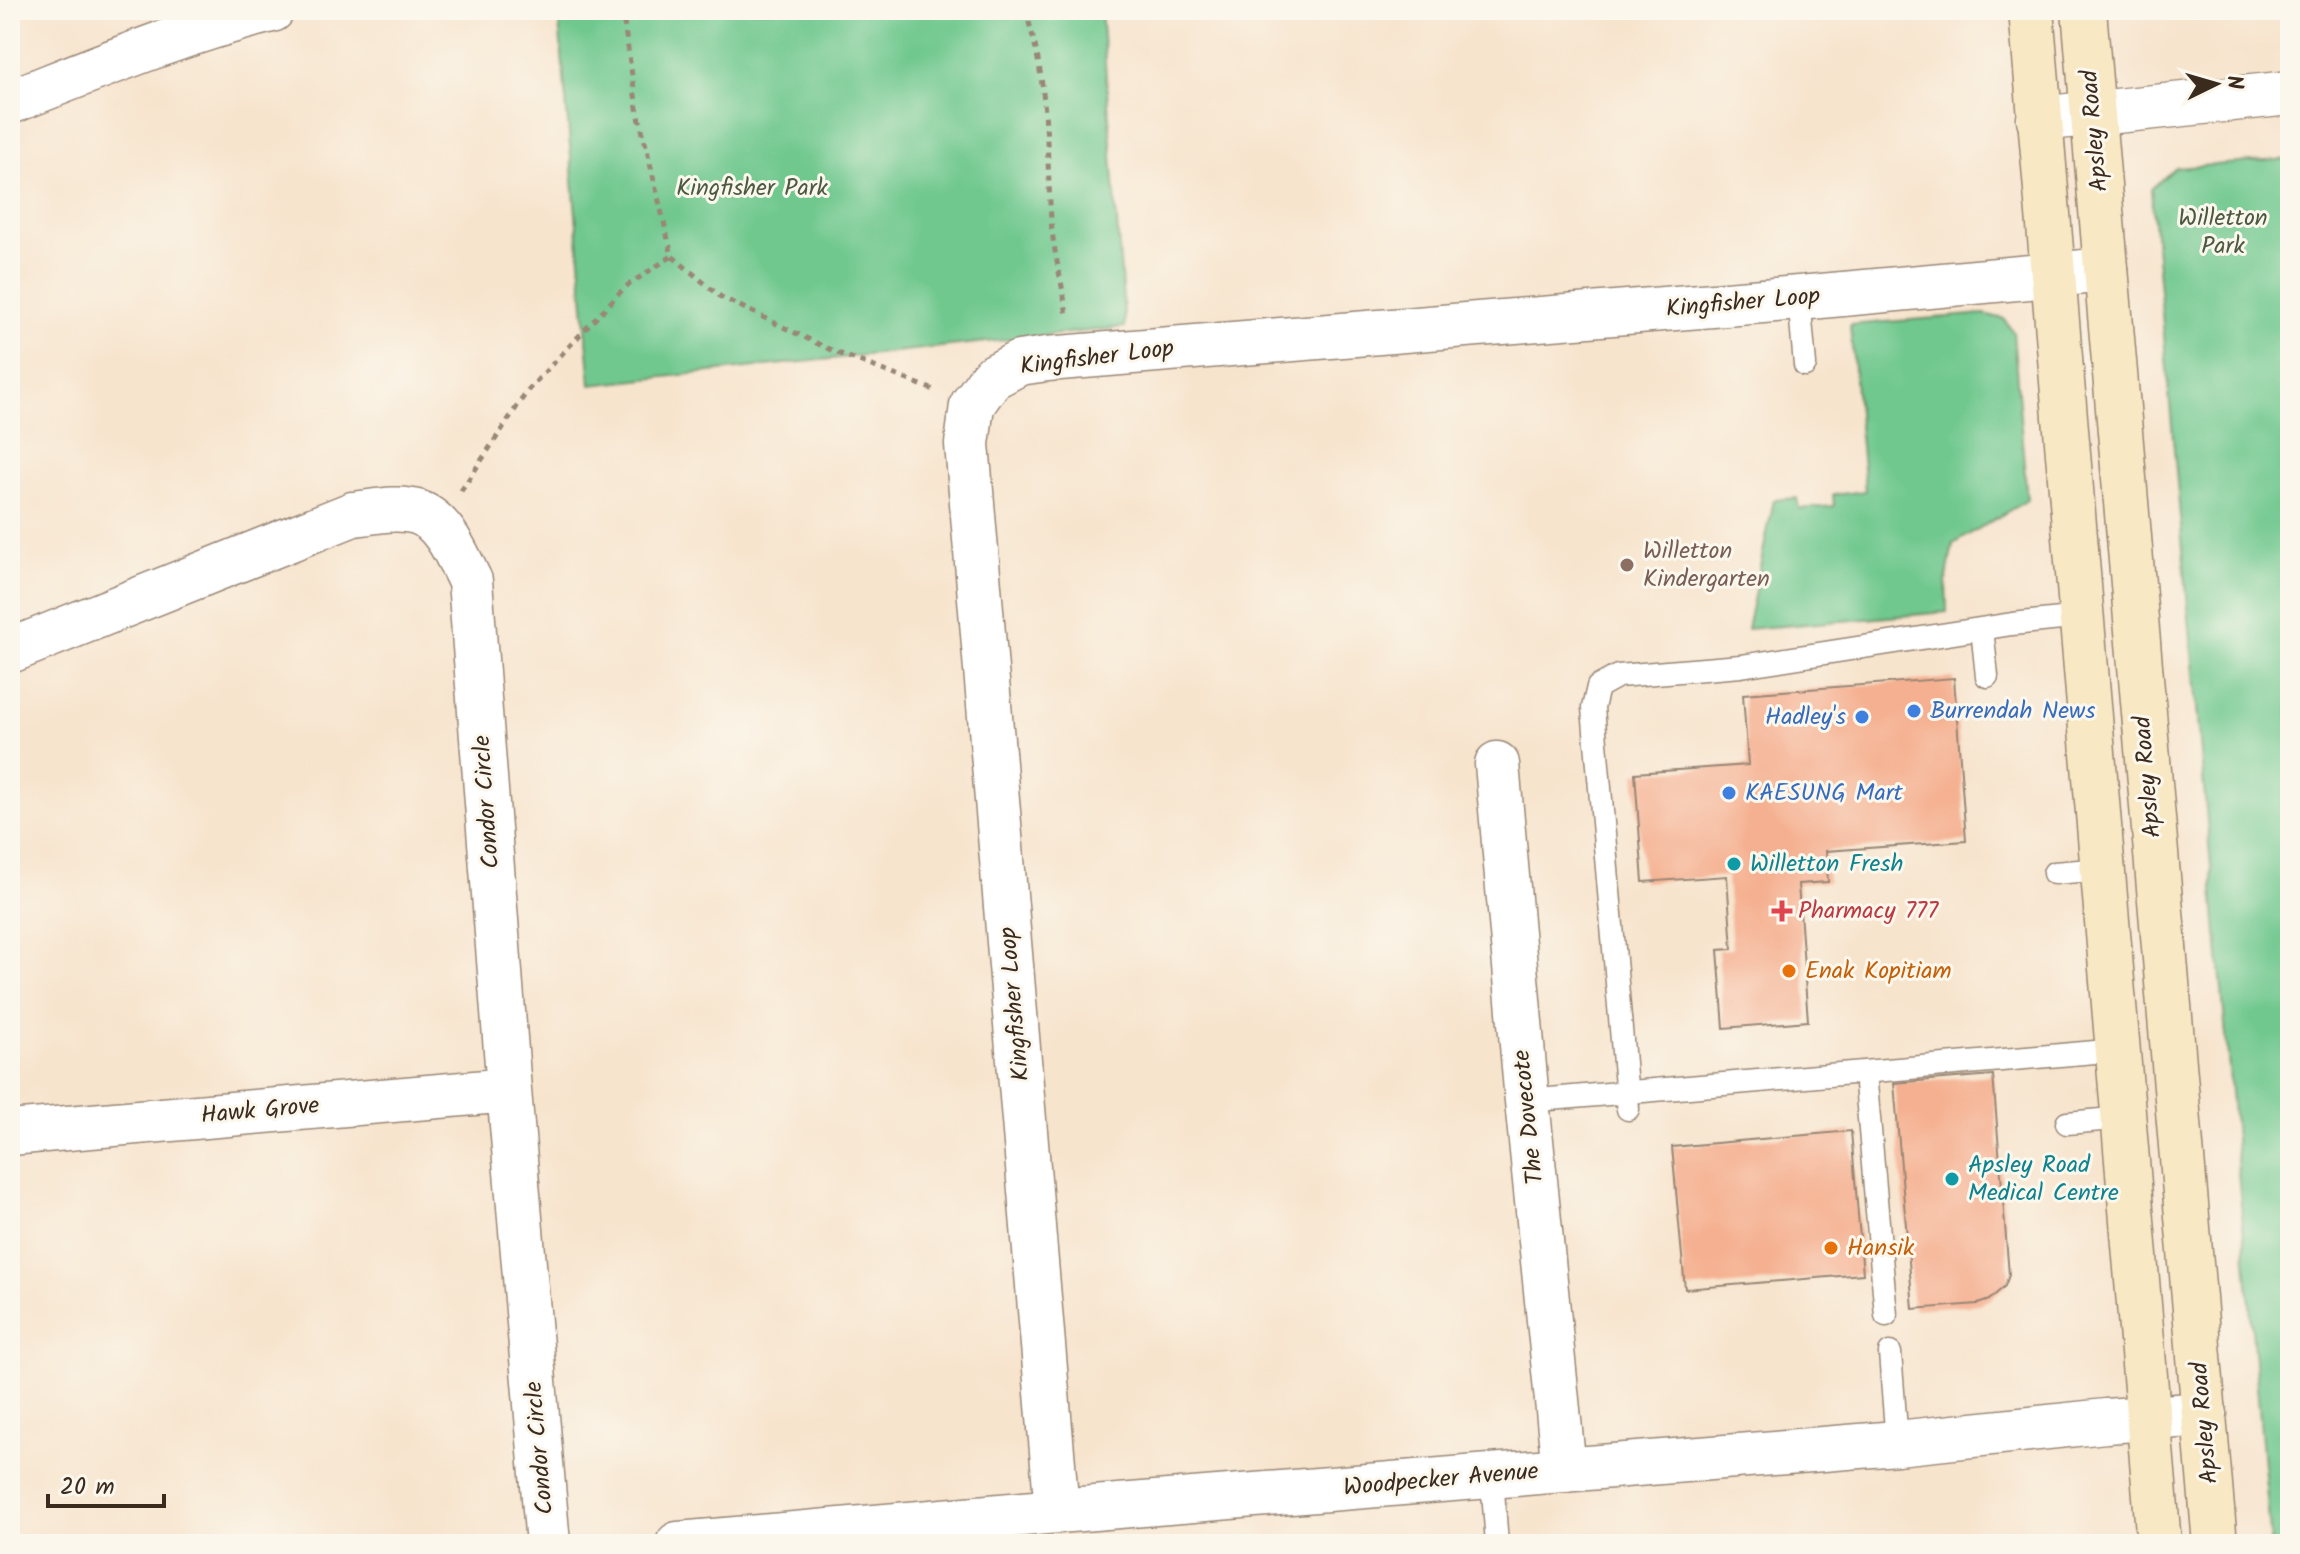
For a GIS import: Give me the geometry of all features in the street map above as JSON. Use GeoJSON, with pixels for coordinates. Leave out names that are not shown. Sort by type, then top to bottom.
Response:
{"type":"FeatureCollection","features":[{"type":"Feature","properties":{"kind":"main road"},"geometry":{"type":"LineString","coordinates":[[2031,10],[2159,1544]]}},
{"type":"Feature","properties":{"kind":"main road","name":"Apsley Road"},"geometry":{"type":"LineString","coordinates":[[2084,10],[2215,1544]]}},
{"type":"Feature","properties":{"kind":"street"},"geometry":{"type":"LineString","coordinates":[[10,102],[163,42],[272,10]]}},
{"type":"Feature","properties":{"kind":"street"},"geometry":{"type":"LineString","coordinates":[[2039,119],[2290,93]]}},
{"type":"Feature","properties":{"kind":"street","name":"Kingfisher Loop"},"geometry":{"type":"LineString","coordinates":[[1057,1511],[967,444],[972,405],[991,378],[1019,363],[1070,358],[2106,270]]}},
{"type":"Feature","properties":{"kind":"street"},"geometry":{"type":"LineString","coordinates":[[10,651],[353,514],[385,510],[417,512],[438,525]]}},
{"type":"Feature","properties":{"kind":"street","name":"Condor Circle"},"geometry":{"type":"LineString","coordinates":[[438,525],[470,581],[548,1544]]}},
{"type":"Feature","properties":{"kind":"street","name":"The Dovecote"},"geometry":{"type":"LineString","coordinates":[[1497,764],[1564,1470]]}},
{"type":"Feature","properties":{"kind":"street","name":"Hawk Grove"},"geometry":{"type":"LineString","coordinates":[[10,1133],[509,1090]]}},
{"type":"Feature","properties":{"kind":"street","name":"Woodpecker Avenue"},"geometry":{"type":"LineString","coordinates":[[678,1544],[1897,1443],[2205,1414]]}},
{"type":"Feature","properties":{"kind":"lane"},"geometry":{"type":"LineString","coordinates":[[1799,298],[1805,365]]}},
{"type":"Feature","properties":{"kind":"lane"},"geometry":{"type":"LineString","coordinates":[[1627,1101],[1593,708],[1598,687],[1618,676],[1741,666],[2081,617]]}},
{"type":"Feature","properties":{"kind":"lane"},"geometry":{"type":"LineString","coordinates":[[1982,629],[1987,676]]}},
{"type":"Feature","properties":{"kind":"lane"},"geometry":{"type":"LineString","coordinates":[[2054,873],[2103,869]]}},
{"type":"Feature","properties":{"kind":"lane"},"geometry":{"type":"LineString","coordinates":[[1527,1101],[1627,1101],[1865,1072],[1914,1061],[2014,1052],[2118,1050]]}},
{"type":"Feature","properties":{"kind":"lane"},"geometry":{"type":"LineString","coordinates":[[1865,1072],[1886,1315]]}},
{"type":"Feature","properties":{"kind":"lane"},"geometry":{"type":"LineString","coordinates":[[2067,1123],[2124,1118]]}},
{"type":"Feature","properties":{"kind":"lane"},"geometry":{"type":"LineString","coordinates":[[1890,1353],[1897,1443]]}},
{"type":"Feature","properties":{"kind":"lane"},"geometry":{"type":"LineString","coordinates":[[1492,1477],[1497,1544]]}},
{"type":"Feature","properties":{"kind":"path"},"geometry":{"type":"LineString","coordinates":[[622,10],[637,108],[672,256],[721,297],[833,351],[972,405]]}},
{"type":"Feature","properties":{"kind":"path"},"geometry":{"type":"LineString","coordinates":[[1025,10],[1042,74],[1054,249],[1062,282],[1070,358]]}},
{"type":"Feature","properties":{"kind":"path"},"geometry":{"type":"LineString","coordinates":[[438,525],[528,390],[625,287],[672,256]]}},
{"type":"Feature","properties":{"kind":"green space","name":"Kingfisher Park"},"geometry":{"type":"Polygon","coordinates":[[[558,10],[1101,10],[1125,327],[591,385],[558,10]]]}},
{"type":"Feature","properties":{"kind":"green space","name":"Willetton Park"},"geometry":{"type":"Polygon","coordinates":[[[2290,159],[2290,1544],[2271,1544],[2151,189],[2175,168],[2290,159]]]}},
{"type":"Feature","properties":{"kind":"green space"},"geometry":{"type":"Polygon","coordinates":[[[1984,314],[2004,319],[2013,332],[2027,500],[1953,544],[1946,582],[1947,612],[1747,629],[1774,500],[1797,498],[1799,509],[1834,506],[1833,495],[1865,491],[1850,325],[1984,314]]]}},
{"type":"Feature","properties":{"kind":"building","name":"Willetton Fresh"},"geometry":{"type":"Polygon","coordinates":[[[1954,678],[1966,841],[1826,851],[1828,882],[1798,884],[1808,1021],[1724,1028],[1718,950],[1732,949],[1727,876],[1643,882],[1635,773],[1748,765],[1743,694],[1954,678]]]}},
{"type":"Feature","properties":{"kind":"building","name":"Apsley Road Medical Centre"},"geometry":{"type":"Polygon","coordinates":[[[1993,1075],[2009,1275],[2005,1286],[1989,1300],[1978,1304],[1913,1309],[1894,1083],[1993,1075]]]}},
{"type":"Feature","properties":{"kind":"building"},"geometry":{"type":"Polygon","coordinates":[[[1851,1131],[1863,1274],[1685,1289],[1672,1147],[1851,1131]]]}},
{"type":"Feature","properties":{"kind":"place","name":"Willetton Kindergarten"},"geometry":{"type":"Point","coordinates":[1627,565]}},
{"type":"Feature","properties":{"kind":"place","name":"Burrendah News"},"geometry":{"type":"Point","coordinates":[1914,711]}},
{"type":"Feature","properties":{"kind":"place","name":"Hadley's"},"geometry":{"type":"Point","coordinates":[1862,717]}},
{"type":"Feature","properties":{"kind":"place","name":"KAESUNG Mart"},"geometry":{"type":"Point","coordinates":[1729,793]}},
{"type":"Feature","properties":{"kind":"place","name":"Willetton Fresh"},"geometry":{"type":"Point","coordinates":[1734,864]}},
{"type":"Feature","properties":{"kind":"place","name":"Pharmacy 777"},"geometry":{"type":"Point","coordinates":[1782,911]}},
{"type":"Feature","properties":{"kind":"place","name":"Enak Kopitiam"},"geometry":{"type":"Point","coordinates":[1789,971]}},
{"type":"Feature","properties":{"kind":"place","name":"Apsley Road Medical Centre"},"geometry":{"type":"Point","coordinates":[1952,1179]}},
{"type":"Feature","properties":{"kind":"place","name":"Hansik"},"geometry":{"type":"Point","coordinates":[1831,1248]}}]}
